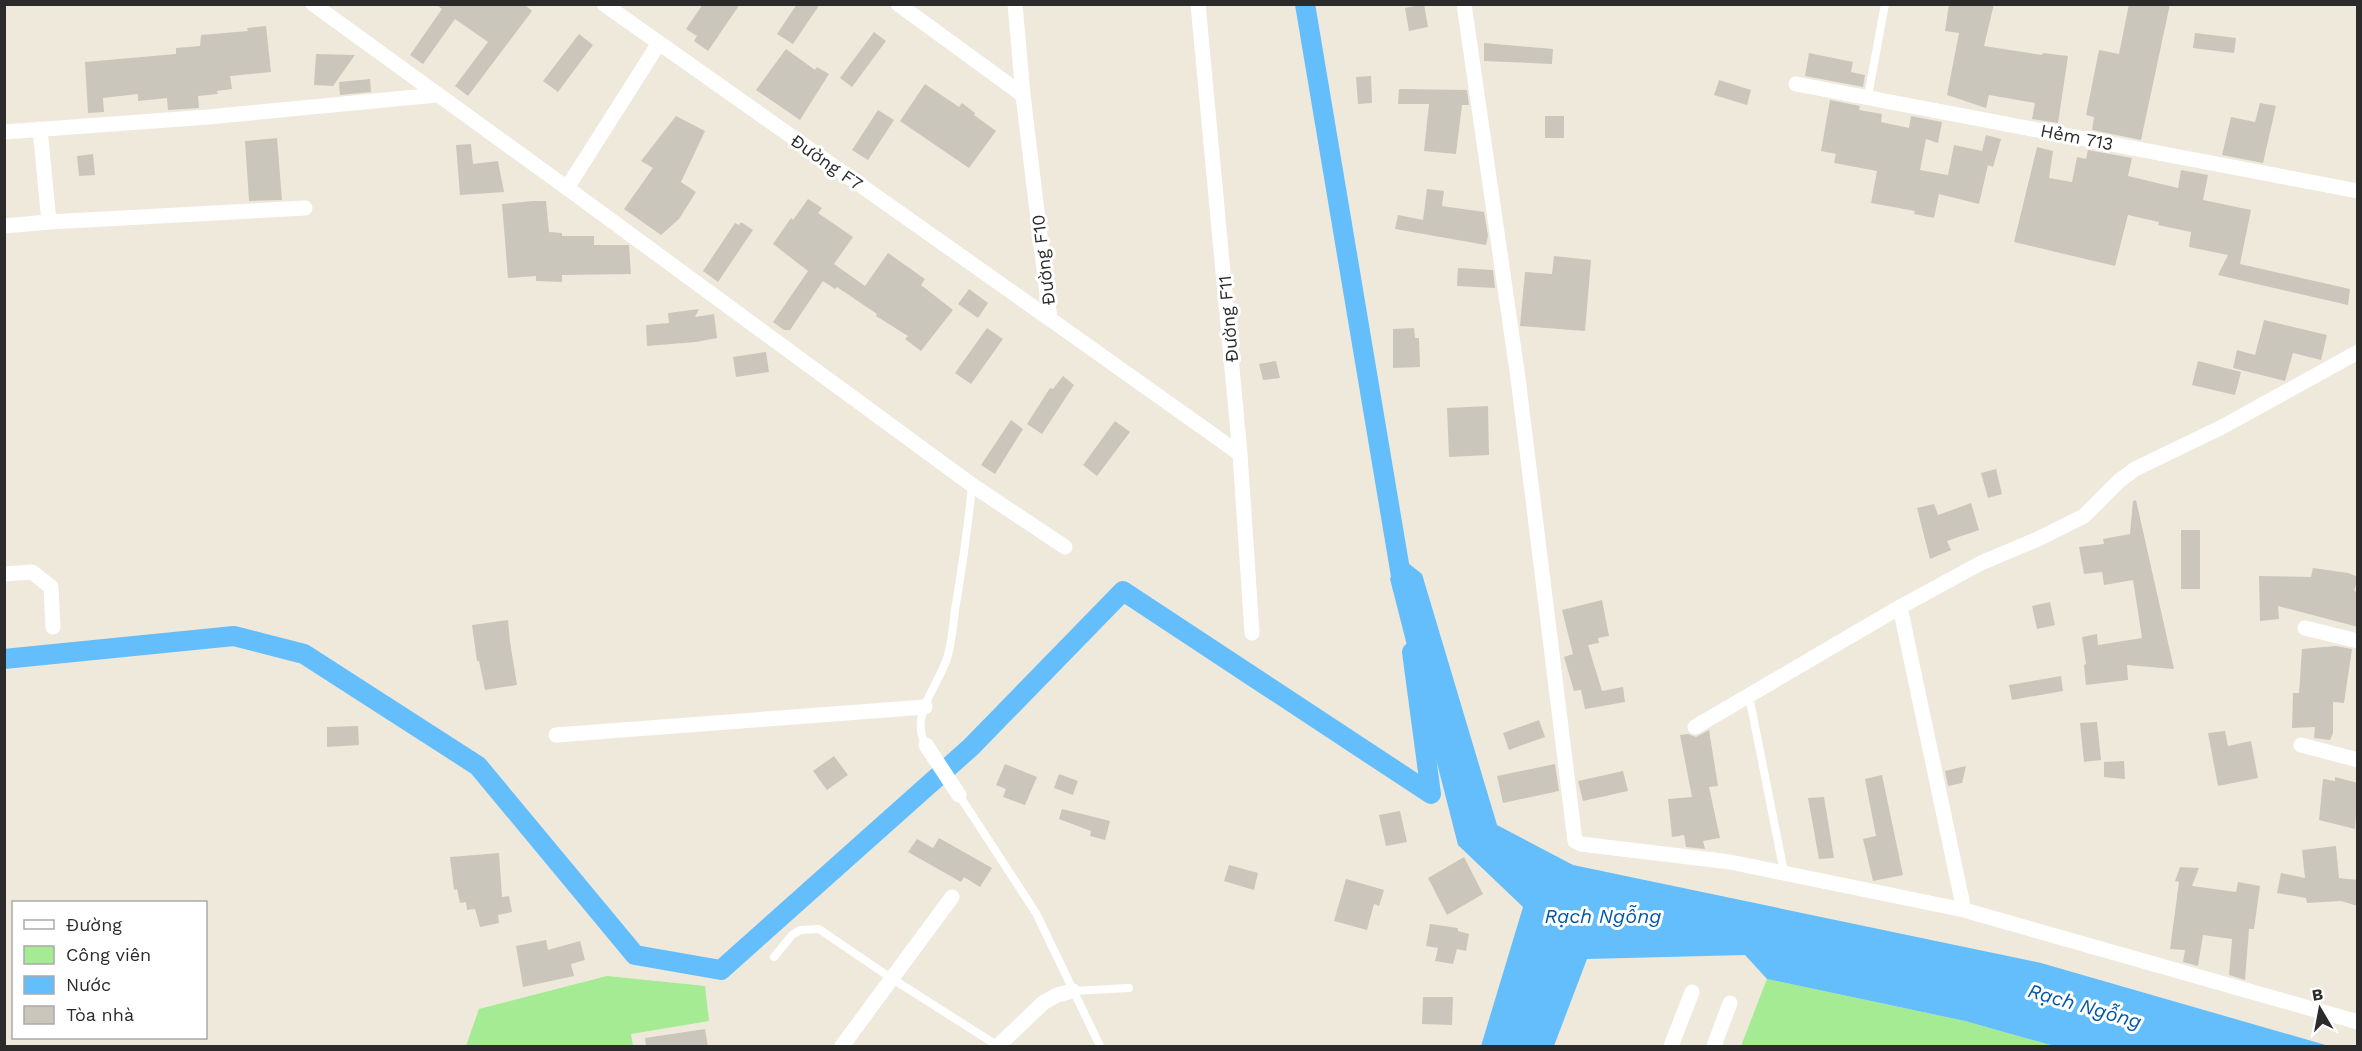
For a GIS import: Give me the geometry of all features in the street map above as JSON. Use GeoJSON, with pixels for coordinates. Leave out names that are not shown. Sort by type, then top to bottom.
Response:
{"type":"FeatureCollection","features":[{"type":"Feature","properties":{"kind":"street"},"geometry":{"type":"LineString","coordinates":[[313,4],[972,485],[1065,547]]}},
{"type":"Feature","properties":{"kind":"street","name":"Đường F7"},"geometry":{"type":"LineString","coordinates":[[604,4],[1050,319]]}},
{"type":"Feature","properties":{"kind":"street"},"geometry":{"type":"LineString","coordinates":[[898,4],[1023,94]]}},
{"type":"Feature","properties":{"kind":"street","name":"Đường F10"},"geometry":{"type":"LineString","coordinates":[[1015,4],[1023,94],[1050,319],[1240,454]]}},
{"type":"Feature","properties":{"kind":"street","name":"Đường F11"},"geometry":{"type":"LineString","coordinates":[[1198,4],[1240,454],[1252,633]]}},
{"type":"Feature","properties":{"kind":"street"},"geometry":{"type":"LineString","coordinates":[[1464,4],[1518,378],[1575,841],[1581,844],[1730,862],[1964,910],[2358,1022]]}},
{"type":"Feature","properties":{"kind":"street"},"geometry":{"type":"LineString","coordinates":[[567,188],[658,43]]}},
{"type":"Feature","properties":{"kind":"street","name":"Hẻm 713"},"geometry":{"type":"LineString","coordinates":[[1796,84],[2358,191]]}},
{"type":"Feature","properties":{"kind":"street"},"geometry":{"type":"LineString","coordinates":[[4,132],[208,117],[437,95]]}},
{"type":"Feature","properties":{"kind":"street"},"geometry":{"type":"LineString","coordinates":[[40,129],[49,222]]}},
{"type":"Feature","properties":{"kind":"street"},"geometry":{"type":"LineString","coordinates":[[4,226],[305,208]]}},
{"type":"Feature","properties":{"kind":"street"},"geometry":{"type":"LineString","coordinates":[[1695,727],[1900,607],[1981,563],[2038,539],[2084,516],[2119,481],[2135,469],[2222,427],[2358,352]]}},
{"type":"Feature","properties":{"kind":"street"},"geometry":{"type":"LineString","coordinates":[[4,574],[32,572],[51,587],[53,627]]}},
{"type":"Feature","properties":{"kind":"street"},"geometry":{"type":"LineString","coordinates":[[1900,607],[1964,910]]}},
{"type":"Feature","properties":{"kind":"street"},"geometry":{"type":"LineString","coordinates":[[2305,628],[2358,641]]}},
{"type":"Feature","properties":{"kind":"street"},"geometry":{"type":"LineString","coordinates":[[556,735],[925,707]]}},
{"type":"Feature","properties":{"kind":"street"},"geometry":{"type":"LineString","coordinates":[[926,745],[959,795]]}},
{"type":"Feature","properties":{"kind":"street"},"geometry":{"type":"LineString","coordinates":[[2301,746],[2358,760]]}},
{"type":"Feature","properties":{"kind":"street"},"geometry":{"type":"LineString","coordinates":[[842,1047],[952,897]]}},
{"type":"Feature","properties":{"kind":"street"},"geometry":{"type":"LineString","coordinates":[[998,1046],[1043,1003],[1057,995],[1073,992]]}},
{"type":"Feature","properties":{"kind":"street"},"geometry":{"type":"LineString","coordinates":[[1671,1047],[1692,992]]}},
{"type":"Feature","properties":{"kind":"street"},"geometry":{"type":"LineString","coordinates":[[1714,1047],[1730,1003]]}},
{"type":"Feature","properties":{"kind":"lane"},"geometry":{"type":"LineString","coordinates":[[1868,96],[1885,4]]}},
{"type":"Feature","properties":{"kind":"lane"},"geometry":{"type":"LineString","coordinates":[[926,745],[921,736],[920,725],[925,707],[948,656],[966,546],[972,485]]}},
{"type":"Feature","properties":{"kind":"lane"},"geometry":{"type":"LineString","coordinates":[[1749,696],[1784,872]]}},
{"type":"Feature","properties":{"kind":"lane"},"geometry":{"type":"LineString","coordinates":[[959,795],[1036,913],[1100,1047]]}},
{"type":"Feature","properties":{"kind":"lane"},"geometry":{"type":"LineString","coordinates":[[774,957],[792,935],[800,930],[819,929],[998,1046]]}},
{"type":"Feature","properties":{"kind":"lane"},"geometry":{"type":"LineString","coordinates":[[1073,992],[1095,988],[1129,988]]}},
{"type":"Feature","properties":{"kind":"green space"},"geometry":{"type":"Polygon","coordinates":[[[607,976],[705,986],[709,1021],[631,1034],[633,1046],[466,1046],[479,1009],[607,976]]]}},
{"type":"Feature","properties":{"kind":"green space"},"geometry":{"type":"Polygon","coordinates":[[[1767,979],[1965,1021],[2054,1046],[1741,1046],[1767,979]]]}},
{"type":"Feature","properties":{"kind":"water","name":"Rạch Ngỗng"},"geometry":{"type":"Polygon","coordinates":[[[1399,556],[1422,574],[1497,825],[1573,865],[2041,963],[2329,1046],[2054,1046],[1965,1021],[1767,979],[1745,955],[1587,959],[1554,1046],[1481,1046],[1523,907],[1458,845],[1390,579],[1399,556]]]}},
{"type":"Feature","properties":{"kind":"building"},"geometry":{"type":"Polygon","coordinates":[[[436,4],[524,4],[532,11],[468,96],[455,86],[488,42],[455,19],[423,64],[410,55],[442,9],[436,4]]]}},
{"type":"Feature","properties":{"kind":"building"},"geometry":{"type":"Polygon","coordinates":[[[703,4],[740,4],[708,51],[694,41],[697,36],[686,29],[703,4]]]}},
{"type":"Feature","properties":{"kind":"building"},"geometry":{"type":"Polygon","coordinates":[[[797,4],[820,4],[793,44],[777,34],[797,4]]]}},
{"type":"Feature","properties":{"kind":"building"},"geometry":{"type":"Polygon","coordinates":[[[1424,4],[1428,27],[1409,31],[1405,8],[1424,4]]]}},
{"type":"Feature","properties":{"kind":"building"},"geometry":{"type":"Polygon","coordinates":[[[1949,4],[1994,4],[1984,46],[2042,55],[2043,53],[2068,56],[2058,123],[2032,119],[2035,103],[1989,95],[1986,108],[1947,95],[1959,33],[1945,31],[1949,4]]]}},
{"type":"Feature","properties":{"kind":"building"},"geometry":{"type":"Polygon","coordinates":[[[2129,4],[2170,4],[2141,140],[2092,130],[2094,117],[2086,115],[2099,50],[2119,54],[2129,4]]]}},
{"type":"Feature","properties":{"kind":"building"},"geometry":{"type":"Polygon","coordinates":[[[266,26],[271,72],[230,76],[232,89],[217,91],[218,94],[198,96],[199,108],[168,110],[167,98],[138,101],[138,94],[103,98],[104,112],[88,113],[85,62],[176,54],[176,48],[200,46],[201,35],[248,31],[247,28],[266,26]]]}},
{"type":"Feature","properties":{"kind":"building"},"geometry":{"type":"Polygon","coordinates":[[[874,32],[886,41],[852,87],[840,78],[874,32]]]}},
{"type":"Feature","properties":{"kind":"building"},"geometry":{"type":"Polygon","coordinates":[[[2195,33],[2236,38],[2234,53],[2193,48],[2195,33]]]}},
{"type":"Feature","properties":{"kind":"building"},"geometry":{"type":"Polygon","coordinates":[[[579,34],[593,45],[558,92],[543,81],[579,34]]]}},
{"type":"Feature","properties":{"kind":"building"},"geometry":{"type":"Polygon","coordinates":[[[1484,43],[1553,49],[1552,64],[1484,61],[1484,43]]]}},
{"type":"Feature","properties":{"kind":"building"},"geometry":{"type":"Polygon","coordinates":[[[786,49],[815,70],[817,67],[829,74],[800,120],[756,90],[786,49]]]}},
{"type":"Feature","properties":{"kind":"building"},"geometry":{"type":"Polygon","coordinates":[[[1809,53],[1853,62],[1851,72],[1865,75],[1863,87],[1805,76],[1809,53]]]}},
{"type":"Feature","properties":{"kind":"building"},"geometry":{"type":"Polygon","coordinates":[[[316,54],[355,55],[333,86],[314,85],[316,54]]]}},
{"type":"Feature","properties":{"kind":"building"},"geometry":{"type":"Polygon","coordinates":[[[1371,76],[1372,103],[1358,104],[1356,77],[1371,76]]]}},
{"type":"Feature","properties":{"kind":"building"},"geometry":{"type":"Polygon","coordinates":[[[370,79],[371,92],[340,95],[339,82],[370,79]]]}},
{"type":"Feature","properties":{"kind":"building"},"geometry":{"type":"Polygon","coordinates":[[[1719,80],[1751,90],[1747,105],[1714,95],[1719,80]]]}},
{"type":"Feature","properties":{"kind":"building"},"geometry":{"type":"Polygon","coordinates":[[[925,84],[959,107],[962,103],[996,131],[969,168],[900,121],[925,84]]]}},
{"type":"Feature","properties":{"kind":"building"},"geometry":{"type":"Polygon","coordinates":[[[1399,89],[1467,90],[1469,105],[1462,105],[1456,154],[1424,151],[1429,104],[1398,104],[1399,89]]]}},
{"type":"Feature","properties":{"kind":"building"},"geometry":{"type":"Polygon","coordinates":[[[1830,100],[1860,106],[1859,110],[1882,114],[1881,122],[1909,128],[1911,116],[1942,122],[1938,143],[1926,139],[1920,170],[1948,175],[1954,145],[1982,151],[1986,135],[2001,139],[1993,167],[1988,165],[1979,204],[1939,194],[1934,218],[1914,214],[1915,211],[1871,203],[1877,171],[1834,163],[1836,154],[1821,151],[1830,100]]]}},
{"type":"Feature","properties":{"kind":"building"},"geometry":{"type":"Polygon","coordinates":[[[2260,103],[2276,106],[2263,163],[2222,155],[2231,117],[2255,122],[2260,103]]]}},
{"type":"Feature","properties":{"kind":"building"},"geometry":{"type":"Polygon","coordinates":[[[878,110],[894,120],[868,160],[852,150],[878,110]]]}},
{"type":"Feature","properties":{"kind":"building"},"geometry":{"type":"Polygon","coordinates":[[[676,116],[705,131],[681,182],[696,192],[679,219],[661,235],[624,209],[653,168],[641,161],[676,116]]]}},
{"type":"Feature","properties":{"kind":"building"},"geometry":{"type":"Polygon","coordinates":[[[1545,116],[1564,116],[1564,138],[1545,138],[1545,116]]]}},
{"type":"Feature","properties":{"kind":"building"},"geometry":{"type":"Polygon","coordinates":[[[277,138],[282,200],[249,201],[245,141],[277,138]]]}},
{"type":"Feature","properties":{"kind":"building"},"geometry":{"type":"Polygon","coordinates":[[[471,144],[473,164],[498,161],[504,192],[460,195],[456,145],[471,144]]]}},
{"type":"Feature","properties":{"kind":"building"},"geometry":{"type":"Polygon","coordinates":[[[2037,147],[2053,151],[2049,178],[2072,182],[2077,157],[2086,159],[2088,150],[2132,158],[2128,176],[2178,188],[2181,170],[2208,175],[2203,200],[2251,210],[2240,264],[2350,289],[2348,305],[2218,275],[2228,255],[2189,247],[2191,232],[2158,225],[2159,222],[2128,215],[2115,266],[2014,242],[2037,147]]]}},
{"type":"Feature","properties":{"kind":"building"},"geometry":{"type":"Polygon","coordinates":[[[93,154],[95,175],[79,176],[77,156],[93,154]]]}},
{"type":"Feature","properties":{"kind":"building"},"geometry":{"type":"Polygon","coordinates":[[[1427,189],[1444,191],[1442,206],[1484,212],[1488,236],[1486,245],[1395,229],[1398,215],[1423,220],[1427,189]]]}},
{"type":"Feature","properties":{"kind":"building"},"geometry":{"type":"Polygon","coordinates":[[[808,199],[822,208],[818,213],[853,237],[834,264],[865,286],[888,253],[925,279],[921,285],[953,310],[921,351],[905,339],[908,336],[837,287],[835,289],[823,281],[790,330],[784,330],[773,322],[808,271],[773,244],[808,199]]]}},
{"type":"Feature","properties":{"kind":"building"},"geometry":{"type":"Polygon","coordinates":[[[546,201],[549,232],[562,233],[562,236],[594,236],[594,245],[629,245],[631,274],[562,275],[562,282],[536,281],[536,276],[508,278],[502,204],[546,201]]]}},
{"type":"Feature","properties":{"kind":"building"},"geometry":{"type":"Polygon","coordinates":[[[741,222],[753,230],[718,282],[703,271],[735,223],[739,225],[741,222]]]}},
{"type":"Feature","properties":{"kind":"building"},"geometry":{"type":"Polygon","coordinates":[[[1554,256],[1591,260],[1585,331],[1520,326],[1525,272],[1552,274],[1554,256]]]}},
{"type":"Feature","properties":{"kind":"building"},"geometry":{"type":"Polygon","coordinates":[[[1458,268],[1493,270],[1495,288],[1457,286],[1458,268]]]}},
{"type":"Feature","properties":{"kind":"building"},"geometry":{"type":"Polygon","coordinates":[[[969,289],[988,303],[978,318],[958,304],[969,289]]]}},
{"type":"Feature","properties":{"kind":"building"},"geometry":{"type":"Polygon","coordinates":[[[699,309],[695,317],[714,314],[717,338],[647,346],[646,325],[669,323],[668,313],[699,309]]]}},
{"type":"Feature","properties":{"kind":"building"},"geometry":{"type":"Polygon","coordinates":[[[2264,320],[2327,335],[2321,360],[2293,353],[2285,381],[2233,368],[2237,350],[2255,355],[2264,320]]]}},
{"type":"Feature","properties":{"kind":"building"},"geometry":{"type":"Polygon","coordinates":[[[987,328],[1003,339],[971,384],[955,373],[987,328]]]}},
{"type":"Feature","properties":{"kind":"building"},"geometry":{"type":"Polygon","coordinates":[[[1414,328],[1415,338],[1419,338],[1420,367],[1393,368],[1393,329],[1414,328]]]}},
{"type":"Feature","properties":{"kind":"building"},"geometry":{"type":"Polygon","coordinates":[[[766,352],[769,372],[736,377],[733,357],[766,352]]]}},
{"type":"Feature","properties":{"kind":"building"},"geometry":{"type":"Polygon","coordinates":[[[1276,361],[1280,378],[1263,380],[1259,364],[1276,361]]]}},
{"type":"Feature","properties":{"kind":"building"},"geometry":{"type":"Polygon","coordinates":[[[2198,361],[2241,372],[2235,395],[2192,385],[2198,361]]]}},
{"type":"Feature","properties":{"kind":"building"},"geometry":{"type":"Polygon","coordinates":[[[1063,376],[1074,385],[1042,434],[1027,424],[1050,388],[1053,389],[1063,376]]]}},
{"type":"Feature","properties":{"kind":"building"},"geometry":{"type":"Polygon","coordinates":[[[1488,406],[1489,455],[1449,457],[1447,408],[1488,406]]]}},
{"type":"Feature","properties":{"kind":"building"},"geometry":{"type":"Polygon","coordinates":[[[1011,420],[1023,429],[995,474],[981,465],[1011,420]]]}},
{"type":"Feature","properties":{"kind":"building"},"geometry":{"type":"Polygon","coordinates":[[[1115,421],[1130,432],[1097,476],[1083,465],[1115,421]]]}},
{"type":"Feature","properties":{"kind":"building"},"geometry":{"type":"Polygon","coordinates":[[[1996,469],[2002,494],[1988,498],[1981,473],[1996,469]]]}},
{"type":"Feature","properties":{"kind":"building"},"geometry":{"type":"Polygon","coordinates":[[[2136,500],[2174,669],[2127,665],[2128,680],[2086,685],[2082,637],[2097,634],[2098,645],[2142,638],[2133,580],[2104,585],[2102,572],[2084,574],[2079,547],[2104,544],[2103,539],[2130,534],[2133,501],[2136,500]]]}},
{"type":"Feature","properties":{"kind":"building"},"geometry":{"type":"Polygon","coordinates":[[[1971,503],[1979,530],[1947,541],[1951,550],[1930,559],[1917,508],[1934,504],[1938,515],[1971,503]]]}},
{"type":"Feature","properties":{"kind":"building"},"geometry":{"type":"Polygon","coordinates":[[[2181,530],[2200,530],[2200,589],[2181,589],[2181,530]]]}},
{"type":"Feature","properties":{"kind":"building"},"geometry":{"type":"Polygon","coordinates":[[[2313,568],[2348,573],[2358,577],[2354,591],[2358,592],[2358,627],[2278,606],[2279,619],[2260,621],[2259,576],[2311,577],[2313,568]]]}},
{"type":"Feature","properties":{"kind":"building"},"geometry":{"type":"Polygon","coordinates":[[[1602,600],[1609,636],[1598,638],[1599,643],[1588,645],[1602,691],[1623,687],[1625,702],[1585,709],[1581,690],[1574,691],[1564,657],[1573,654],[1562,610],[1602,600]]]}},
{"type":"Feature","properties":{"kind":"building"},"geometry":{"type":"Polygon","coordinates":[[[2050,602],[2055,625],[2037,629],[2032,606],[2050,602]]]}},
{"type":"Feature","properties":{"kind":"building"},"geometry":{"type":"Polygon","coordinates":[[[508,620],[517,685],[485,690],[479,661],[477,661],[472,625],[508,620]]]}},
{"type":"Feature","properties":{"kind":"building"},"geometry":{"type":"Polygon","coordinates":[[[2336,646],[2352,649],[2344,703],[2333,702],[2333,733],[2330,740],[2314,738],[2315,727],[2292,728],[2293,693],[2299,693],[2302,649],[2336,646]]]}},
{"type":"Feature","properties":{"kind":"building"},"geometry":{"type":"Polygon","coordinates":[[[2061,676],[2063,691],[2012,700],[2009,685],[2061,676]]]}},
{"type":"Feature","properties":{"kind":"building"},"geometry":{"type":"Polygon","coordinates":[[[1539,720],[1545,737],[1509,750],[1503,733],[1539,720]]]}},
{"type":"Feature","properties":{"kind":"building"},"geometry":{"type":"Polygon","coordinates":[[[2097,722],[2101,760],[2084,762],[2080,723],[2097,722]]]}},
{"type":"Feature","properties":{"kind":"building"},"geometry":{"type":"Polygon","coordinates":[[[358,726],[359,745],[327,747],[327,727],[358,726]]]}},
{"type":"Feature","properties":{"kind":"building"},"geometry":{"type":"Polygon","coordinates":[[[1709,730],[1718,786],[1709,787],[1720,838],[1703,841],[1705,849],[1686,847],[1684,835],[1672,837],[1668,799],[1692,797],[1680,735],[1688,734],[1696,737],[1709,730]]]}},
{"type":"Feature","properties":{"kind":"building"},"geometry":{"type":"Polygon","coordinates":[[[2225,731],[2228,746],[2251,741],[2258,778],[2218,786],[2208,733],[2225,731]]]}},
{"type":"Feature","properties":{"kind":"building"},"geometry":{"type":"Polygon","coordinates":[[[834,756],[848,775],[827,790],[813,771],[834,756]]]}},
{"type":"Feature","properties":{"kind":"building"},"geometry":{"type":"Polygon","coordinates":[[[2124,761],[2125,779],[2104,777],[2104,762],[2124,761]]]}},
{"type":"Feature","properties":{"kind":"building"},"geometry":{"type":"Polygon","coordinates":[[[1005,764],[1037,777],[1025,805],[1003,797],[1006,789],[996,785],[1005,764]]]}},
{"type":"Feature","properties":{"kind":"building"},"geometry":{"type":"Polygon","coordinates":[[[1555,764],[1559,791],[1503,803],[1497,776],[1555,764]]]}},
{"type":"Feature","properties":{"kind":"building"},"geometry":{"type":"Polygon","coordinates":[[[1966,766],[1962,783],[1948,786],[1945,771],[1966,766]]]}},
{"type":"Feature","properties":{"kind":"building"},"geometry":{"type":"Polygon","coordinates":[[[1623,771],[1628,791],[1583,801],[1578,781],[1623,771]]]}},
{"type":"Feature","properties":{"kind":"building"},"geometry":{"type":"Polygon","coordinates":[[[1059,774],[1078,781],[1073,795],[1054,788],[1059,774]]]}},
{"type":"Feature","properties":{"kind":"building"},"geometry":{"type":"Polygon","coordinates":[[[1882,775],[1903,875],[1873,881],[1863,839],[1876,836],[1865,779],[1882,775]]]}},
{"type":"Feature","properties":{"kind":"building"},"geometry":{"type":"Polygon","coordinates":[[[2335,777],[2358,783],[2355,829],[2319,820],[2323,779],[2335,781],[2335,777]]]}},
{"type":"Feature","properties":{"kind":"building"},"geometry":{"type":"Polygon","coordinates":[[[1824,797],[1834,858],[1819,859],[1808,798],[1824,797]]]}},
{"type":"Feature","properties":{"kind":"building"},"geometry":{"type":"Polygon","coordinates":[[[1062,809],[1110,821],[1105,840],[1090,836],[1091,831],[1059,819],[1062,809]]]}},
{"type":"Feature","properties":{"kind":"building"},"geometry":{"type":"Polygon","coordinates":[[[1400,811],[1407,842],[1386,846],[1379,815],[1400,811]]]}},
{"type":"Feature","properties":{"kind":"building"},"geometry":{"type":"Polygon","coordinates":[[[939,838],[992,868],[980,887],[964,877],[961,882],[908,852],[917,839],[933,848],[939,838]]]}},
{"type":"Feature","properties":{"kind":"building"},"geometry":{"type":"Polygon","coordinates":[[[2336,846],[2339,878],[2358,880],[2358,906],[2341,901],[2307,903],[2306,898],[2277,893],[2281,873],[2305,878],[2302,850],[2336,846]]]}},
{"type":"Feature","properties":{"kind":"building"},"geometry":{"type":"Polygon","coordinates":[[[499,853],[502,897],[509,896],[512,912],[498,915],[499,923],[480,927],[475,909],[467,910],[466,902],[460,903],[457,889],[454,890],[450,857],[499,853]]]}},
{"type":"Feature","properties":{"kind":"building"},"geometry":{"type":"Polygon","coordinates":[[[1464,857],[1483,894],[1447,915],[1428,878],[1464,857]]]}},
{"type":"Feature","properties":{"kind":"building"},"geometry":{"type":"Polygon","coordinates":[[[1229,865],[1258,873],[1254,890],[1224,881],[1229,865]]]}},
{"type":"Feature","properties":{"kind":"building"},"geometry":{"type":"Polygon","coordinates":[[[2180,867],[2199,868],[2192,886],[2236,892],[2238,882],[2260,886],[2254,929],[2249,929],[2245,980],[2229,975],[2232,939],[2203,935],[2198,966],[2183,962],[2185,950],[2170,949],[2179,882],[2175,881],[2180,867]]]}},
{"type":"Feature","properties":{"kind":"building"},"geometry":{"type":"Polygon","coordinates":[[[1346,879],[1384,890],[1379,906],[1374,904],[1367,930],[1334,921],[1346,879]]]}},
{"type":"Feature","properties":{"kind":"building"},"geometry":{"type":"Polygon","coordinates":[[[1430,924],[1458,928],[1458,931],[1469,934],[1466,951],[1457,949],[1453,964],[1435,961],[1438,948],[1426,946],[1430,924]]]}},
{"type":"Feature","properties":{"kind":"building"},"geometry":{"type":"Polygon","coordinates":[[[546,940],[548,950],[580,941],[585,960],[571,964],[574,976],[523,987],[516,946],[546,940]]]}},
{"type":"Feature","properties":{"kind":"building"},"geometry":{"type":"Polygon","coordinates":[[[1423,997],[1453,997],[1452,1025],[1422,1024],[1423,997]]]}},
{"type":"Feature","properties":{"kind":"building"},"geometry":{"type":"Polygon","coordinates":[[[705,1029],[708,1047],[646,1047],[645,1038],[705,1029]]]}},
{"type":"Feature","properties":{"kind":"waterway"},"geometry":{"type":"LineString","coordinates":[[1305,4],[1402,582]]}},
{"type":"Feature","properties":{"kind":"waterway"},"geometry":{"type":"LineString","coordinates":[[4,659],[234,636],[304,654],[478,766],[635,955],[721,970],[971,747],[1123,591],[1431,794],[1412,652]]}}]}
